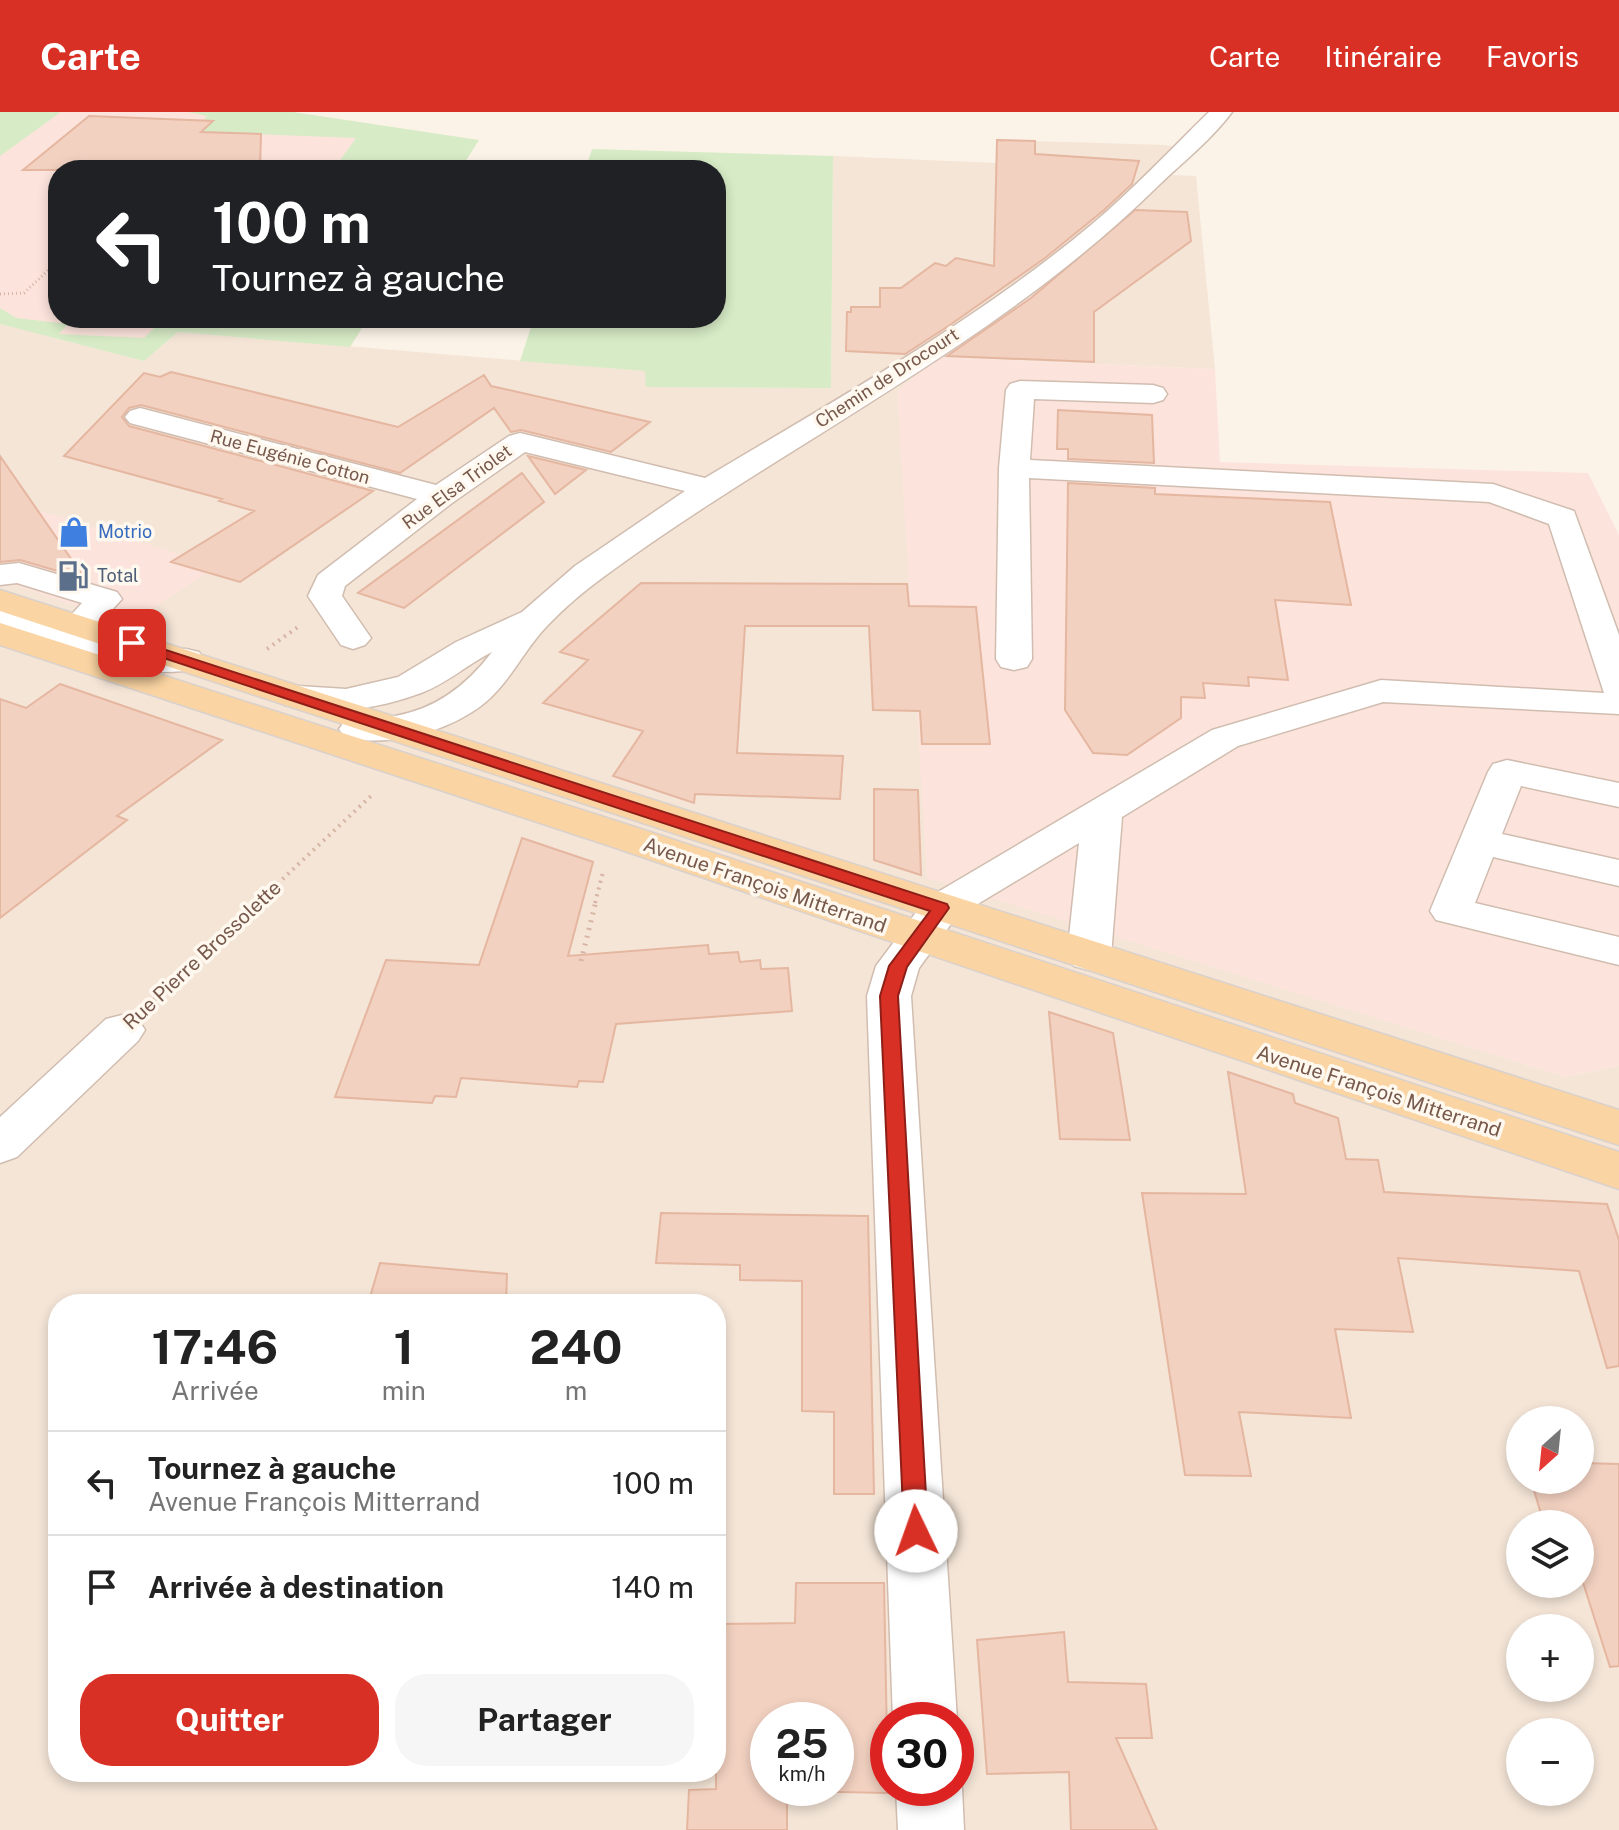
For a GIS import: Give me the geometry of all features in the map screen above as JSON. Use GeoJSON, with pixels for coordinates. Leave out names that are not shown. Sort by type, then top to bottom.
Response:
{"type":"FeatureCollection","features":[{"type":"Feature","properties":{"kind":"main road","name":"Avenue François Mitterrand"},"geometry":{"type":"LineString","coordinates":[[0,600],[186,660],[294,713]]}},
{"type":"Feature","properties":{"kind":"main road","name":"Avenue François Mitterrand"},"geometry":{"type":"LineString","coordinates":[[0,633],[294,713],[401,747],[624,837],[930,923],[1089,956],[1619,1128]]}},
{"type":"Feature","properties":{"kind":"main road","name":"Avenue François Mitterrand"},"geometry":{"type":"LineString","coordinates":[[401,747],[489,760],[930,923],[1619,1171]]}},
{"type":"Feature","properties":{"kind":"street","name":"Chemin de Drocourt"},"geometry":{"type":"LineString","coordinates":[[294,713],[410,685],[469,650],[534,619],[587,573],[710,488],[891,379],[1052,268],[1101,229],[1221,112]]}},
{"type":"Feature","properties":{"kind":"street"},"geometry":{"type":"LineString","coordinates":[[1014,659],[1014,468],[1020,390],[1153,394]]}},
{"type":"Feature","properties":{"kind":"street","name":"Rue Eugénie Cotton"},"geometry":{"type":"LineString","coordinates":[[140,417],[441,496]]}},
{"type":"Feature","properties":{"kind":"street","name":"Rue Elsa Triolet"},"geometry":{"type":"LineString","coordinates":[[346,628],[325,596],[330,582],[441,496],[520,442],[710,488]]}},
{"type":"Feature","properties":{"kind":"street"},"geometry":{"type":"LineString","coordinates":[[1014,468],[1493,493],[1563,518],[1619,688]]}},
{"type":"Feature","properties":{"kind":"street"},"geometry":{"type":"LineString","coordinates":[[0,575],[19,573],[105,599],[79,626]]}},
{"type":"Feature","properties":{"kind":"street"},"geometry":{"type":"LineString","coordinates":[[0,616],[136,660],[186,660]]}},
{"type":"Feature","properties":{"kind":"street","name":"Chemin de Drocourt"},"geometry":{"type":"LineString","coordinates":[[401,747],[434,719],[466,703],[506,662],[534,619]]}},
{"type":"Feature","properties":{"kind":"street"},"geometry":{"type":"LineString","coordinates":[[401,747],[398,704],[410,685]]}},
{"type":"Feature","properties":{"kind":"street"},"geometry":{"type":"LineString","coordinates":[[924,1702],[889,996],[898,966],[930,923],[1225,738],[1381,691],[1611,705],[1619,699]]}},
{"type":"Feature","properties":{"kind":"street"},"geometry":{"type":"LineString","coordinates":[[466,703],[460,726],[472,746],[489,760]]}},
{"type":"Feature","properties":{"kind":"street"},"geometry":{"type":"LineString","coordinates":[[1619,795],[1507,772],[1451,911],[1619,951]]}},
{"type":"Feature","properties":{"kind":"street"},"geometry":{"type":"LineString","coordinates":[[1089,956],[1102,813]]}},
{"type":"Feature","properties":{"kind":"street"},"geometry":{"type":"LineString","coordinates":[[1479,841],[1619,873]]}},
{"type":"Feature","properties":{"kind":"street","name":"Rue Pierre Brossolette"},"geometry":{"type":"LineString","coordinates":[[0,1145],[122,1030]]}},
{"type":"Feature","properties":{"kind":"street"},"geometry":{"type":"LineString","coordinates":[[930,1806],[931,1830]]}},
{"type":"Feature","properties":{"kind":"path"},"geometry":{"type":"LineString","coordinates":[[0,294],[24,293],[48,270]]}},
{"type":"Feature","properties":{"kind":"path"},"geometry":{"type":"LineString","coordinates":[[263,651],[301,625],[346,628]]}},
{"type":"Feature","properties":{"kind":"path","name":"Rue Pierre Brossolette"},"geometry":{"type":"LineString","coordinates":[[122,1030],[401,747]]}},
{"type":"Feature","properties":{"kind":"path"},"geometry":{"type":"LineString","coordinates":[[581,961],[602,874],[624,837]]}},
{"type":"Feature","properties":{"kind":"shaded area"},"geometry":{"type":"Polygon","coordinates":[[[23,112],[293,112],[431,160],[48,160],[48,328],[362,328],[350,347],[178,332],[144,361],[0,324],[0,127],[23,112]]]}},
{"type":"Feature","properties":{"kind":"shaded area"},"geometry":{"type":"Polygon","coordinates":[[[997,140],[1166,145],[1197,151],[1172,175],[1196,176],[1215,369],[938,357],[927,877],[1565,1077],[1619,1066],[1619,1830],[0,1830],[0,324],[144,361],[178,332],[646,371],[647,387],[831,388],[833,156],[998,163],[997,140]]]}},
{"type":"Feature","properties":{"kind":"shaded area"},"geometry":{"type":"Polygon","coordinates":[[[938,357],[1215,369],[1220,462],[1588,473],[1619,535],[1619,1066],[1565,1077],[927,878],[897,392],[938,357]]]}},
{"type":"Feature","properties":{"kind":"shaded area"},"geometry":{"type":"Polygon","coordinates":[[[18,504],[218,566],[128,624],[0,580],[0,522],[18,504]]]}},
{"type":"Feature","properties":{"kind":"green space"},"geometry":{"type":"Polygon","coordinates":[[[0,112],[61,112],[0,156],[0,112]]]}},
{"type":"Feature","properties":{"kind":"green space"},"geometry":{"type":"Polygon","coordinates":[[[188,112],[293,112],[479,140],[466,160],[340,160],[356,138],[201,132],[212,121],[204,120],[207,116],[188,112]]]}},
{"type":"Feature","properties":{"kind":"green space"},"geometry":{"type":"Polygon","coordinates":[[[592,149],[833,156],[831,388],[646,387],[645,371],[520,361],[531,328],[726,328],[726,160],[588,160],[592,149]]]}},
{"type":"Feature","properties":{"kind":"green space"},"geometry":{"type":"Polygon","coordinates":[[[0,308],[16,318],[48,322],[48,328],[64,328],[59,334],[144,338],[154,328],[362,328],[350,347],[178,332],[144,361],[0,324],[0,308]]]}},
{"type":"Feature","properties":{"kind":"building"},"geometry":{"type":"Polygon","coordinates":[[[89,116],[213,121],[201,132],[261,134],[260,160],[48,160],[48,170],[23,170],[89,116]]]}},
{"type":"Feature","properties":{"kind":"building"},"geometry":{"type":"Polygon","coordinates":[[[997,140],[1035,141],[1035,154],[1139,161],[1132,184],[1104,210],[1045,258],[950,325],[905,354],[846,351],[847,312],[851,312],[851,307],[880,307],[880,288],[901,288],[935,263],[946,266],[956,258],[994,266],[997,140]]]}},
{"type":"Feature","properties":{"kind":"building"},"geometry":{"type":"Polygon","coordinates":[[[1135,210],[1187,212],[1191,241],[1094,312],[1094,362],[947,356],[1031,298],[1135,210]]]}},
{"type":"Feature","properties":{"kind":"building"},"geometry":{"type":"Polygon","coordinates":[[[171,372],[398,427],[484,375],[491,386],[650,422],[611,452],[521,430],[511,432],[494,408],[400,473],[141,405],[129,408],[122,417],[129,426],[373,491],[240,582],[171,562],[254,511],[219,501],[222,499],[64,456],[144,373],[160,377],[171,372]]]}},
{"type":"Feature","properties":{"kind":"building"},"geometry":{"type":"Polygon","coordinates":[[[1058,410],[1152,415],[1154,463],[1068,459],[1068,449],[1057,449],[1058,410]]]}},
{"type":"Feature","properties":{"kind":"building"},"geometry":{"type":"Polygon","coordinates":[[[0,456],[85,579],[20,560],[0,562],[0,456]]]}},
{"type":"Feature","properties":{"kind":"building"},"geometry":{"type":"Polygon","coordinates":[[[528,456],[586,470],[555,494],[528,456]]]}},
{"type":"Feature","properties":{"kind":"building"},"geometry":{"type":"Polygon","coordinates":[[[522,473],[544,502],[404,608],[358,593],[522,473]]]}},
{"type":"Feature","properties":{"kind":"building"},"geometry":{"type":"Polygon","coordinates":[[[1068,483],[1155,488],[1155,494],[1330,502],[1351,605],[1275,600],[1288,680],[1248,677],[1249,686],[1203,683],[1205,698],[1181,697],[1181,718],[1127,755],[1093,753],[1065,710],[1068,483]]]}},
{"type":"Feature","properties":{"kind":"building"},"geometry":{"type":"Polygon","coordinates":[[[641,583],[907,584],[909,606],[976,607],[990,744],[922,744],[920,711],[873,710],[869,626],[745,626],[737,753],[843,756],[840,799],[695,794],[694,803],[613,776],[643,731],[543,703],[588,660],[560,652],[641,583]]]}},
{"type":"Feature","properties":{"kind":"building"},"geometry":{"type":"Polygon","coordinates":[[[60,684],[222,740],[117,816],[127,820],[0,918],[0,699],[26,708],[60,684]]]}},
{"type":"Feature","properties":{"kind":"building"},"geometry":{"type":"Polygon","coordinates":[[[874,789],[918,790],[921,875],[874,860],[874,789]]]}},
{"type":"Feature","properties":{"kind":"building"},"geometry":{"type":"Polygon","coordinates":[[[522,838],[593,862],[568,956],[708,945],[709,954],[738,952],[740,962],[760,960],[761,969],[788,968],[792,1011],[616,1024],[603,1082],[579,1081],[577,1087],[461,1078],[456,1097],[435,1096],[432,1103],[335,1097],[386,960],[479,965],[522,838]]]}},
{"type":"Feature","properties":{"kind":"building"},"geometry":{"type":"Polygon","coordinates":[[[1049,1012],[1113,1033],[1130,1140],[1060,1139],[1049,1012]]]}},
{"type":"Feature","properties":{"kind":"building"},"geometry":{"type":"Polygon","coordinates":[[[1228,1072],[1293,1094],[1295,1103],[1338,1118],[1346,1159],[1378,1160],[1384,1192],[1607,1204],[1619,1240],[1619,1366],[1607,1368],[1579,1271],[1398,1258],[1413,1332],[1335,1329],[1351,1418],[1239,1412],[1251,1476],[1185,1475],[1142,1193],[1246,1194],[1228,1072]]]}},
{"type":"Feature","properties":{"kind":"building"},"geometry":{"type":"Polygon","coordinates":[[[661,1213],[868,1216],[874,1494],[834,1494],[834,1412],[802,1411],[802,1281],[740,1280],[740,1265],[656,1263],[661,1213]]]}},
{"type":"Feature","properties":{"kind":"building"},"geometry":{"type":"Polygon","coordinates":[[[380,1263],[507,1274],[506,1294],[371,1294],[380,1263]]]}},
{"type":"Feature","properties":{"kind":"building"},"geometry":{"type":"Polygon","coordinates":[[[1594,1463],[1619,1464],[1619,1666],[1610,1667],[1588,1598],[1594,1598],[1594,1510],[1540,1510],[1535,1494],[1594,1494],[1594,1463]]]}},
{"type":"Feature","properties":{"kind":"building"},"geometry":{"type":"Polygon","coordinates":[[[796,1583],[884,1583],[886,1702],[870,1702],[870,1793],[854,1792],[854,1702],[750,1702],[750,1806],[787,1806],[787,1830],[687,1830],[689,1790],[716,1789],[716,1782],[726,1782],[726,1624],[795,1623],[796,1583]]]}},
{"type":"Feature","properties":{"kind":"building"},"geometry":{"type":"Polygon","coordinates":[[[1064,1632],[1068,1682],[1146,1684],[1152,1738],[1116,1738],[1157,1830],[1071,1830],[1069,1772],[987,1774],[977,1640],[1064,1632]]]}},
{"type":"Feature","properties":{"kind":"place","name":"Motrio"},"geometry":{"type":"Point","coordinates":[74,532]}},
{"type":"Feature","properties":{"kind":"place","name":"Total"},"geometry":{"type":"Point","coordinates":[73,576]}},
{"type":"Feature","properties":{"kind":"route"},"geometry":{"type":"LineString","coordinates":[[132,643],[941,908],[898,966],[889,996],[916,1531]]}}]}
